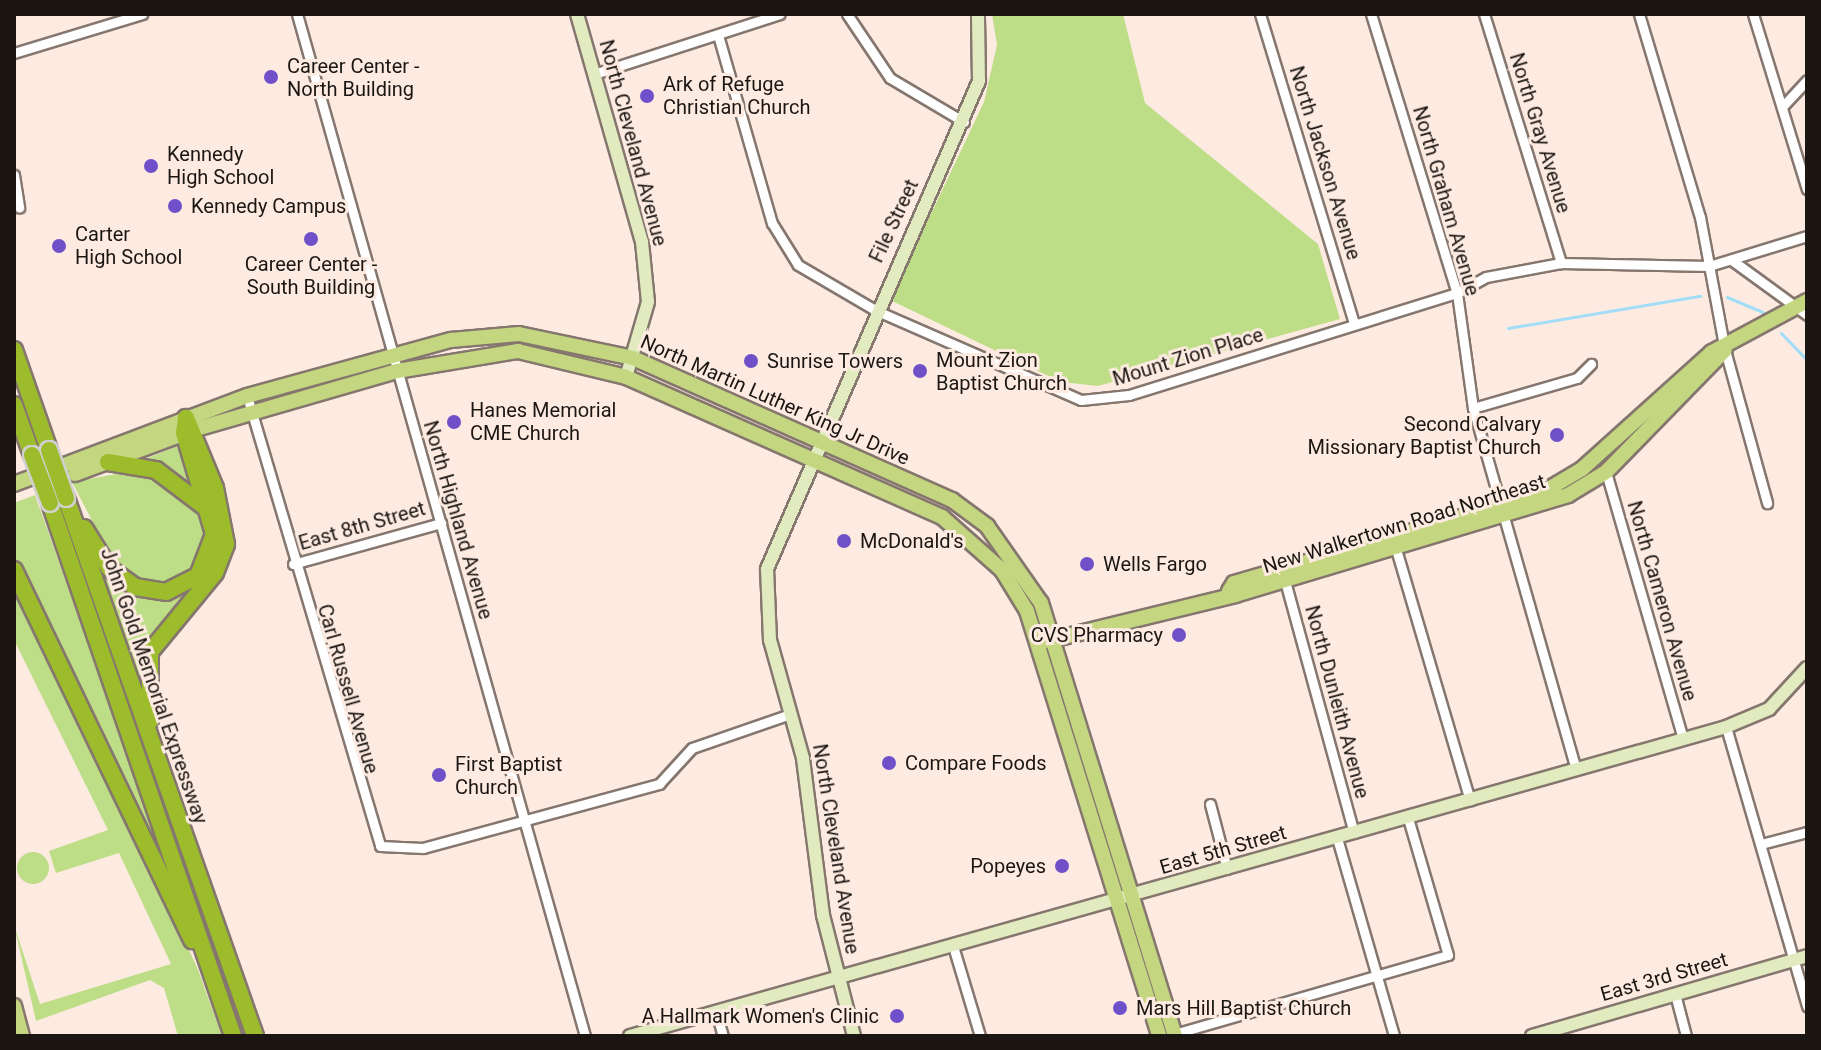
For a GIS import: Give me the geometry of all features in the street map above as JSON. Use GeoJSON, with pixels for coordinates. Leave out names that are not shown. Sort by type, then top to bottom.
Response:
{"type":"FeatureCollection","features":[{"type":"Feature","properties":{"kind":"highway","name":"John Gold Memorial Expressway"},"geometry":{"type":"LineString","coordinates":[[14,350],[41,453],[152,740],[255,1036]]}},
{"type":"Feature","properties":{"kind":"highway","name":"John Gold Memorial Expressway"},"geometry":{"type":"LineString","coordinates":[[14,405],[19,426],[41,453]]}},
{"type":"Feature","properties":{"kind":"highway"},"geometry":{"type":"LineString","coordinates":[[58,500],[109,568],[157,593],[178,589],[203,570],[214,543],[211,515],[189,427]]}},
{"type":"Feature","properties":{"kind":"highway"},"geometry":{"type":"LineString","coordinates":[[152,740],[150,652],[225,555],[223,520],[189,427]]}},
{"type":"Feature","properties":{"kind":"highway"},"geometry":{"type":"LineString","coordinates":[[108,462],[164,473],[211,515]]}},
{"type":"Feature","properties":{"kind":"highway","name":"John Gold Memorial Expressway"},"geometry":{"type":"LineString","coordinates":[[58,500],[233,1036]]}},
{"type":"Feature","properties":{"kind":"highway"},"geometry":{"type":"LineString","coordinates":[[14,570],[216,987]]}},
{"type":"Feature","properties":{"kind":"main road","name":"New Walkertown Road Northeast"},"geometry":{"type":"LineString","coordinates":[[1229,591],[1234,583],[1504,511],[1582,469],[1712,352],[1725,350],[1805,307]]}},
{"type":"Feature","properties":{"kind":"main road","name":"North Martin Luther King Jr Drive"},"geometry":{"type":"LineString","coordinates":[[14,494],[108,462],[189,427],[247,396],[451,340],[519,334],[633,358],[952,500],[987,526],[1015,560],[1056,639],[1126,896]]}},
{"type":"Feature","properties":{"kind":"main road","name":"New Walkertown Road Northeast"},"geometry":{"type":"LineString","coordinates":[[1039,643],[1229,591],[1285,581],[1396,549],[1606,472],[1720,363],[1725,350]]}},
{"type":"Feature","properties":{"kind":"main road","name":"North Martin Luther King Jr Drive"},"geometry":{"type":"LineString","coordinates":[[14,484],[189,427],[397,371],[518,351],[626,377],[942,517],[974,541],[1002,570],[1039,643],[1126,896],[1169,1035]]}},
{"type":"Feature","properties":{"kind":"main road"},"geometry":{"type":"LineString","coordinates":[[1606,472],[1610,457],[1648,419],[1646,410]]}},
{"type":"Feature","properties":{"kind":"main road"},"geometry":{"type":"LineString","coordinates":[[14,1006],[22,1036]]}},
{"type":"Feature","properties":{"kind":"street"},"geometry":{"type":"LineString","coordinates":[[14,53],[141,14]]}},
{"type":"Feature","properties":{"kind":"street","name":"North Highland Avenue"},"geometry":{"type":"LineString","coordinates":[[297,14],[585,1036]]}},
{"type":"Feature","properties":{"kind":"street","name":"North Cleveland Avenue"},"geometry":{"type":"LineString","coordinates":[[577,14],[642,242],[648,302],[626,377]]}},
{"type":"Feature","properties":{"kind":"street"},"geometry":{"type":"LineString","coordinates":[[594,74],[780,14]]}},
{"type":"Feature","properties":{"kind":"street"},"geometry":{"type":"LineString","coordinates":[[847,14],[890,78],[964,122]]}},
{"type":"Feature","properties":{"kind":"street","name":"File Street"},"geometry":{"type":"LineString","coordinates":[[818,440],[875,310],[964,122],[979,81],[978,14]]}},
{"type":"Feature","properties":{"kind":"street","name":"North Jackson Avenue"},"geometry":{"type":"LineString","coordinates":[[1260,14],[1354,323]]}},
{"type":"Feature","properties":{"kind":"street","name":"North Graham Avenue"},"geometry":{"type":"LineString","coordinates":[[1371,14],[1457,293],[1473,408],[1576,770]]}},
{"type":"Feature","properties":{"kind":"street","name":"North Gray Avenue"},"geometry":{"type":"LineString","coordinates":[[1484,14],[1561,263]]}},
{"type":"Feature","properties":{"kind":"street"},"geometry":{"type":"LineString","coordinates":[[1639,14],[1709,266],[1725,350],[1767,503]]}},
{"type":"Feature","properties":{"kind":"street"},"geometry":{"type":"LineString","coordinates":[[1753,14],[1807,189]]}},
{"type":"Feature","properties":{"kind":"street","name":"Mount Zion Place"},"geometry":{"type":"LineString","coordinates":[[718,35],[778,238],[807,273],[875,310],[1049,391],[1097,401],[1457,293],[1486,277],[1561,263],[1709,266]]}},
{"type":"Feature","properties":{"kind":"street"},"geometry":{"type":"LineString","coordinates":[[1782,107],[1807,80]]}},
{"type":"Feature","properties":{"kind":"street"},"geometry":{"type":"LineString","coordinates":[[14,175],[19,208]]}},
{"type":"Feature","properties":{"kind":"street"},"geometry":{"type":"LineString","coordinates":[[1709,266],[1807,236]]}},
{"type":"Feature","properties":{"kind":"street"},"geometry":{"type":"LineString","coordinates":[[1733,261],[1805,307]]}},
{"type":"Feature","properties":{"kind":"street"},"geometry":{"type":"LineString","coordinates":[[1473,408],[1577,378],[1591,364]]}},
{"type":"Feature","properties":{"kind":"street","name":"Carl Russell Avenue"},"geometry":{"type":"LineString","coordinates":[[247,396],[293,564],[380,846],[404,852],[524,821]]}},
{"type":"Feature","properties":{"kind":"street","name":"North Cleveland Avenue"},"geometry":{"type":"LineString","coordinates":[[818,440],[767,569],[770,640],[807,776],[818,887],[854,1036]]}},
{"type":"Feature","properties":{"kind":"street","name":"North Cameron Avenue"},"geometry":{"type":"LineString","coordinates":[[1606,472],[1683,739]]}},
{"type":"Feature","properties":{"kind":"street","name":"East 8th Street"},"geometry":{"type":"LineString","coordinates":[[293,564],[441,523]]}},
{"type":"Feature","properties":{"kind":"street"},"geometry":{"type":"LineString","coordinates":[[1396,549],[1470,800]]}},
{"type":"Feature","properties":{"kind":"street","name":"North Dunleith Avenue"},"geometry":{"type":"LineString","coordinates":[[1285,581],[1354,833]]}},
{"type":"Feature","properties":{"kind":"street","name":"East 5th Street"},"geometry":{"type":"LineString","coordinates":[[630,1036],[1726,727],[1769,709],[1807,668]]}},
{"type":"Feature","properties":{"kind":"street"},"geometry":{"type":"LineString","coordinates":[[524,821],[659,784],[692,748],[790,714]]}},
{"type":"Feature","properties":{"kind":"street"},"geometry":{"type":"LineString","coordinates":[[1726,727],[1761,844],[1801,958],[1807,1006]]}},
{"type":"Feature","properties":{"kind":"street"},"geometry":{"type":"LineString","coordinates":[[1210,804],[1227,869]]}},
{"type":"Feature","properties":{"kind":"street"},"geometry":{"type":"LineString","coordinates":[[1169,1035],[1448,955],[1408,818]]}},
{"type":"Feature","properties":{"kind":"street"},"geometry":{"type":"LineString","coordinates":[[1761,844],[1807,832]]}},
{"type":"Feature","properties":{"kind":"street"},"geometry":{"type":"LineString","coordinates":[[1337,838],[1394,1036]]}},
{"type":"Feature","properties":{"kind":"street"},"geometry":{"type":"LineString","coordinates":[[953,946],[980,1036]]}},
{"type":"Feature","properties":{"kind":"street","name":"East 3rd Street"},"geometry":{"type":"LineString","coordinates":[[1537,1035],[1801,958]]}},
{"type":"Feature","properties":{"kind":"street"},"geometry":{"type":"LineString","coordinates":[[1675,994],[1686,1036]]}},
{"type":"Feature","properties":{"kind":"street"},"geometry":{"type":"LineString","coordinates":[[716,1012],[723,1036]]}},
{"type":"Feature","properties":{"kind":"green space"},"geometry":{"type":"Polygon","coordinates":[[[992,14],[1123,14],[1145,103],[1318,244],[1340,319],[1098,386],[1061,382],[890,300],[984,102],[997,45],[992,14]]]}},
{"type":"Feature","properties":{"kind":"green space"},"geometry":{"type":"Polygon","coordinates":[[[183,444],[202,499],[175,474],[140,461],[183,444]]]}},
{"type":"Feature","properties":{"kind":"green space"},"geometry":{"type":"Polygon","coordinates":[[[138,470],[190,496],[209,529],[198,569],[169,586],[141,584],[116,567],[72,482],[138,470]]]}},
{"type":"Feature","properties":{"kind":"green space"},"geometry":{"type":"Polygon","coordinates":[[[35,495],[170,879],[14,559],[14,503],[35,495]]]}},
{"type":"Feature","properties":{"kind":"green space"},"geometry":{"type":"Polygon","coordinates":[[[96,558],[119,583],[190,593],[147,644],[141,688],[96,558]]]}},
{"type":"Feature","properties":{"kind":"green space"},"geometry":{"type":"Polygon","coordinates":[[[14,583],[197,967],[222,1036],[178,1036],[164,988],[150,980],[36,1021],[14,925],[40,1004],[171,964],[119,853],[56,873],[49,851],[108,830],[14,640],[14,583]]]}},
{"type":"Feature","properties":{"kind":"green space"},"geometry":{"type":"Polygon","coordinates":[[[33,852],[44,857],[49,868],[44,879],[33,884],[22,879],[17,868],[22,857],[33,852]]]}},
{"type":"Feature","properties":{"kind":"waterway"},"geometry":{"type":"LineString","coordinates":[[1508,328],[1700,296]]}},
{"type":"Feature","properties":{"kind":"waterway"},"geometry":{"type":"LineString","coordinates":[[1727,297],[1763,312]]}},
{"type":"Feature","properties":{"kind":"waterway"},"geometry":{"type":"LineString","coordinates":[[1781,333],[1807,360]]}},
{"type":"Feature","properties":{"kind":"place","name":"Career Center - North Building"},"geometry":{"type":"Point","coordinates":[271,77]}},
{"type":"Feature","properties":{"kind":"place","name":"Ark of Refuge Christian Church"},"geometry":{"type":"Point","coordinates":[647,96]}},
{"type":"Feature","properties":{"kind":"place","name":"Kennedy High School"},"geometry":{"type":"Point","coordinates":[151,166]}},
{"type":"Feature","properties":{"kind":"place","name":"Kennedy Campus"},"geometry":{"type":"Point","coordinates":[175,206]}},
{"type":"Feature","properties":{"kind":"place","name":"Career Center - South Building"},"geometry":{"type":"Point","coordinates":[311,239]}},
{"type":"Feature","properties":{"kind":"place","name":"Carter High School"},"geometry":{"type":"Point","coordinates":[59,246]}},
{"type":"Feature","properties":{"kind":"place","name":"Sunrise Towers"},"geometry":{"type":"Point","coordinates":[751,361]}},
{"type":"Feature","properties":{"kind":"place","name":"Mount Zion Baptist Church"},"geometry":{"type":"Point","coordinates":[920,371]}},
{"type":"Feature","properties":{"kind":"place","name":"Hanes Memorial CME Church"},"geometry":{"type":"Point","coordinates":[454,422]}},
{"type":"Feature","properties":{"kind":"place","name":"Second Calvary Missionary Baptist Church"},"geometry":{"type":"Point","coordinates":[1557,435]}},
{"type":"Feature","properties":{"kind":"place","name":"McDonald's"},"geometry":{"type":"Point","coordinates":[844,541]}},
{"type":"Feature","properties":{"kind":"place","name":"Wells Fargo"},"geometry":{"type":"Point","coordinates":[1087,564]}},
{"type":"Feature","properties":{"kind":"place","name":"CVS Pharmacy"},"geometry":{"type":"Point","coordinates":[1179,635]}},
{"type":"Feature","properties":{"kind":"place","name":"Compare Foods"},"geometry":{"type":"Point","coordinates":[889,763]}},
{"type":"Feature","properties":{"kind":"place","name":"First Baptist Church"},"geometry":{"type":"Point","coordinates":[439,775]}},
{"type":"Feature","properties":{"kind":"place","name":"Popeyes"},"geometry":{"type":"Point","coordinates":[1062,866]}},
{"type":"Feature","properties":{"kind":"place","name":"Mars Hill Baptist Church"},"geometry":{"type":"Point","coordinates":[1120,1008]}},
{"type":"Feature","properties":{"kind":"place","name":"A Hallmark Women's Clinic"},"geometry":{"type":"Point","coordinates":[897,1016]}}]}
